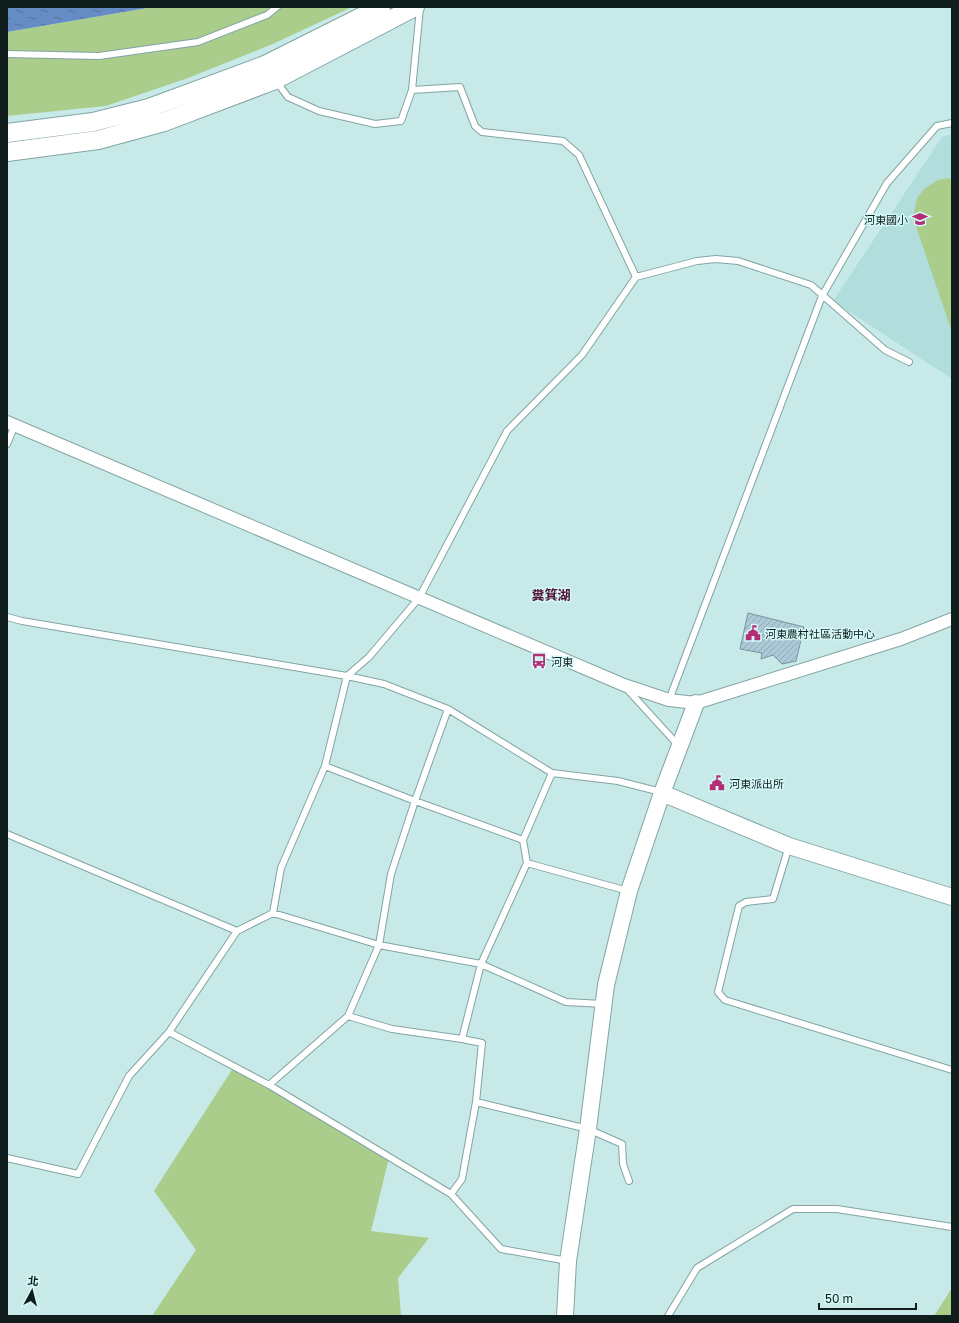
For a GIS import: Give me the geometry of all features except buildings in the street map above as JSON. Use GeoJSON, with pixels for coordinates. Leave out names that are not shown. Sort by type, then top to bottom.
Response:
{"type":"FeatureCollection","features":[{"type":"Feature","properties":{"kind":"main road"},"geometry":{"type":"LineString","coordinates":[[7,133],[92,122],[149,108],[264,65],[381,7]]}},
{"type":"Feature","properties":{"kind":"main road"},"geometry":{"type":"LineString","coordinates":[[7,152],[98,140],[164,122],[275,80],[415,7]]}},
{"type":"Feature","properties":{"kind":"street"},"geometry":{"type":"LineString","coordinates":[[11,423],[624,685],[669,700],[696,703],[901,639],[952,619]]}},
{"type":"Feature","properties":{"kind":"street"},"geometry":{"type":"LineString","coordinates":[[565,1316],[568,1261],[588,1129],[604,1004],[629,891],[662,793],[696,703]]}},
{"type":"Feature","properties":{"kind":"street"},"geometry":{"type":"LineString","coordinates":[[662,793],[789,846],[952,897]]}},
{"type":"Feature","properties":{"kind":"lane"},"geometry":{"type":"LineString","coordinates":[[7,54],[100,56],[198,42],[267,15],[277,7]]}},
{"type":"Feature","properties":{"kind":"lane"},"geometry":{"type":"LineString","coordinates":[[275,80],[288,97],[319,111],[375,124],[401,121],[412,90],[420,7]]}},
{"type":"Feature","properties":{"kind":"lane"},"geometry":{"type":"LineString","coordinates":[[412,90],[460,87],[475,126],[482,132],[564,141],[579,155],[636,277]]}},
{"type":"Feature","properties":{"kind":"lane"},"geometry":{"type":"LineString","coordinates":[[669,700],[822,296],[887,183],[937,126],[952,123]]}},
{"type":"Feature","properties":{"kind":"lane"},"geometry":{"type":"LineString","coordinates":[[273,913],[281,868],[325,766],[347,676],[370,657],[419,598],[507,431],[582,355],[636,277],[697,261],[730,260],[811,285],[885,350],[909,362]]}},
{"type":"Feature","properties":{"kind":"lane"},"geometry":{"type":"LineString","coordinates":[[7,444],[11,423]]}},
{"type":"Feature","properties":{"kind":"lane"},"geometry":{"type":"LineString","coordinates":[[7,617],[22,621],[347,676],[384,684],[448,709],[552,773],[618,781],[662,793]]}},
{"type":"Feature","properties":{"kind":"lane"},"geometry":{"type":"LineString","coordinates":[[624,685],[679,746]]}},
{"type":"Feature","properties":{"kind":"lane"},"geometry":{"type":"LineString","coordinates":[[269,1085],[348,1016],[379,945],[391,874],[448,709]]}},
{"type":"Feature","properties":{"kind":"lane"},"geometry":{"type":"LineString","coordinates":[[325,766],[415,801],[524,840]]}},
{"type":"Feature","properties":{"kind":"lane"},"geometry":{"type":"LineString","coordinates":[[462,1039],[481,964],[528,863],[524,840],[552,773]]}},
{"type":"Feature","properties":{"kind":"lane"},"geometry":{"type":"LineString","coordinates":[[7,834],[236,931]]}},
{"type":"Feature","properties":{"kind":"lane"},"geometry":{"type":"LineString","coordinates":[[789,846],[773,899],[746,902],[738,906],[718,992],[725,1000],[952,1070]]}},
{"type":"Feature","properties":{"kind":"lane"},"geometry":{"type":"LineString","coordinates":[[528,863],[629,891]]}},
{"type":"Feature","properties":{"kind":"lane"},"geometry":{"type":"LineString","coordinates":[[7,1158],[78,1174],[129,1076],[169,1032],[236,931],[273,913],[379,945],[481,964],[566,1002],[604,1004]]}},
{"type":"Feature","properties":{"kind":"lane"},"geometry":{"type":"LineString","coordinates":[[348,1016],[392,1029],[482,1043],[476,1102],[462,1180],[451,1194]]}},
{"type":"Feature","properties":{"kind":"lane"},"geometry":{"type":"LineString","coordinates":[[169,1032],[269,1085],[451,1194],[501,1249],[568,1261]]}},
{"type":"Feature","properties":{"kind":"lane"},"geometry":{"type":"LineString","coordinates":[[476,1102],[588,1129],[622,1144],[622,1164],[629,1181]]}},
{"type":"Feature","properties":{"kind":"lane"},"geometry":{"type":"LineString","coordinates":[[668,1316],[697,1268],[793,1209],[837,1209],[952,1227]]}},
{"type":"Feature","properties":{"kind":"shaded area","name":"河東國小"},"geometry":{"type":"Polygon","coordinates":[[[952,134],[952,379],[833,301],[942,137],[952,134]]]}},
{"type":"Feature","properties":{"kind":"green space"},"geometry":{"type":"Polygon","coordinates":[[[153,7],[352,7],[275,43],[188,78],[106,106],[7,116],[7,32],[153,7]]]}},
{"type":"Feature","properties":{"kind":"green space"},"geometry":{"type":"Polygon","coordinates":[[[948,178],[952,179],[952,332],[913,218],[917,198],[924,189],[938,180],[948,178]]]}},
{"type":"Feature","properties":{"kind":"green space"},"geometry":{"type":"Polygon","coordinates":[[[233,1068],[269,1085],[390,1154],[371,1231],[429,1238],[398,1278],[401,1316],[152,1316],[196,1250],[154,1191],[233,1068]]]}},
{"type":"Feature","properties":{"kind":"green space"},"geometry":{"type":"Polygon","coordinates":[[[952,1288],[952,1316],[934,1316],[952,1288]]]}},
{"type":"Feature","properties":{"kind":"water"},"geometry":{"type":"Polygon","coordinates":[[[7,7],[153,7],[7,32],[7,7]]]}},
{"type":"Feature","properties":{"kind":"place","name":"河東國小"},"geometry":{"type":"Point","coordinates":[920,219]}},
{"type":"Feature","properties":{"kind":"place","name":"河東農村社區活動中心"},"geometry":{"type":"Point","coordinates":[753,633]}},
{"type":"Feature","properties":{"kind":"place","name":"河東"},"geometry":{"type":"Point","coordinates":[539,661]}},
{"type":"Feature","properties":{"kind":"place","name":"河東派出所"},"geometry":{"type":"Point","coordinates":[717,783]}},
{"type":"Feature","properties":{"kind":"district","name":"糞箕湖"},"geometry":{"type":"Point","coordinates":[551,595]}}]}
